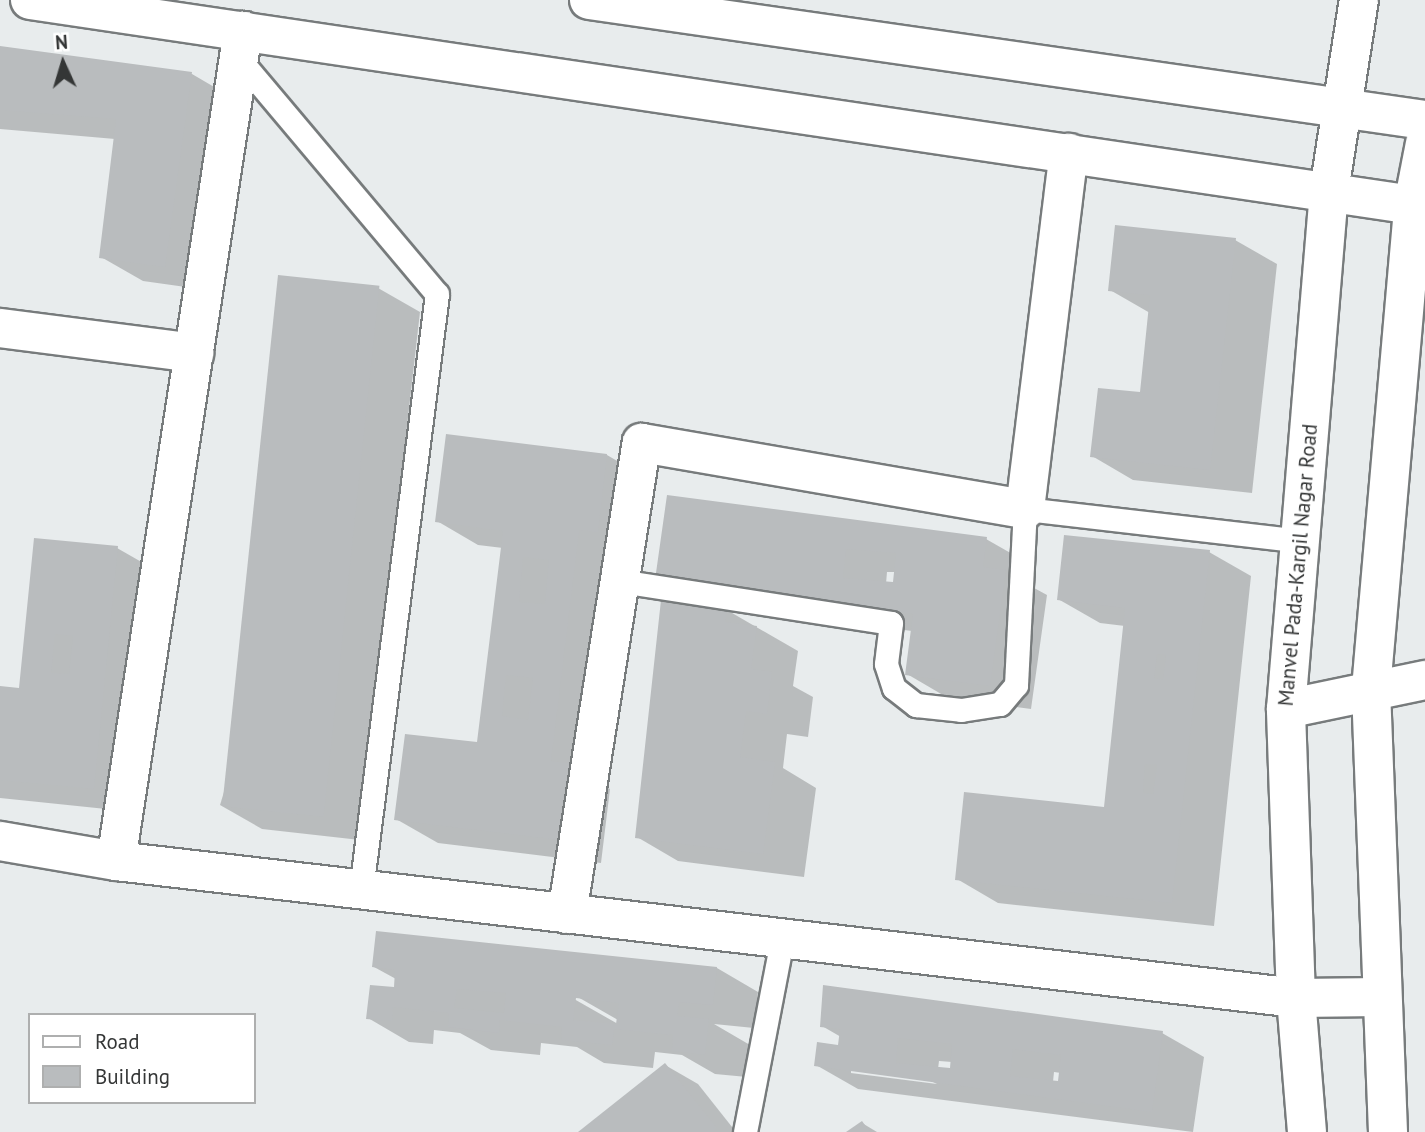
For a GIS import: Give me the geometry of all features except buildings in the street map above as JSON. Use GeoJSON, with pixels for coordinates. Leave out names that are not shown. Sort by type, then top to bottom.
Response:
{"type":"FeatureCollection","features":[{"type":"Feature","properties":{"kind":"street"},"geometry":{"type":"LineString","coordinates":[[30,0],[181,11],[241,45],[1069,153],[1413,205]]}},
{"type":"Feature","properties":{"kind":"street"},"geometry":{"type":"LineString","coordinates":[[589,0],[1342,111],[1425,120]]}},
{"type":"Feature","properties":{"kind":"street","name":"Manvel Pada-Kargil Nagar Road"},"geometry":{"type":"LineString","coordinates":[[1307,1132],[1296,998],[1286,709],[1329,191],[1359,0]]}},
{"type":"Feature","properties":{"kind":"street"},"geometry":{"type":"LineString","coordinates":[[116,861],[241,45]]}},
{"type":"Feature","properties":{"kind":"street"},"geometry":{"type":"LineString","coordinates":[[1388,1132],[1371,690],[1413,205],[1425,143]]}},
{"type":"Feature","properties":{"kind":"street"},"geometry":{"type":"LineString","coordinates":[[568,914],[642,443],[1025,509],[1069,153]]}},
{"type":"Feature","properties":{"kind":"street"},"geometry":{"type":"LineString","coordinates":[[0,328],[194,354]]}},
{"type":"Feature","properties":{"kind":"street"},"geometry":{"type":"LineString","coordinates":[[1286,709],[1425,680]]}},
{"type":"Feature","properties":{"kind":"street"},"geometry":{"type":"LineString","coordinates":[[0,841],[116,861],[1296,998],[1381,997]]}},
{"type":"Feature","properties":{"kind":"lane"},"geometry":{"type":"LineString","coordinates":[[241,45],[437,294],[361,890]]}},
{"type":"Feature","properties":{"kind":"lane"},"geometry":{"type":"LineString","coordinates":[[620,581],[891,623],[886,664],[894,688],[916,705],[961,710],[1000,704],[1016,685],[1025,509],[1300,541]]}},
{"type":"Feature","properties":{"kind":"lane"},"geometry":{"type":"LineString","coordinates":[[745,1132],[782,939]]}}]}
